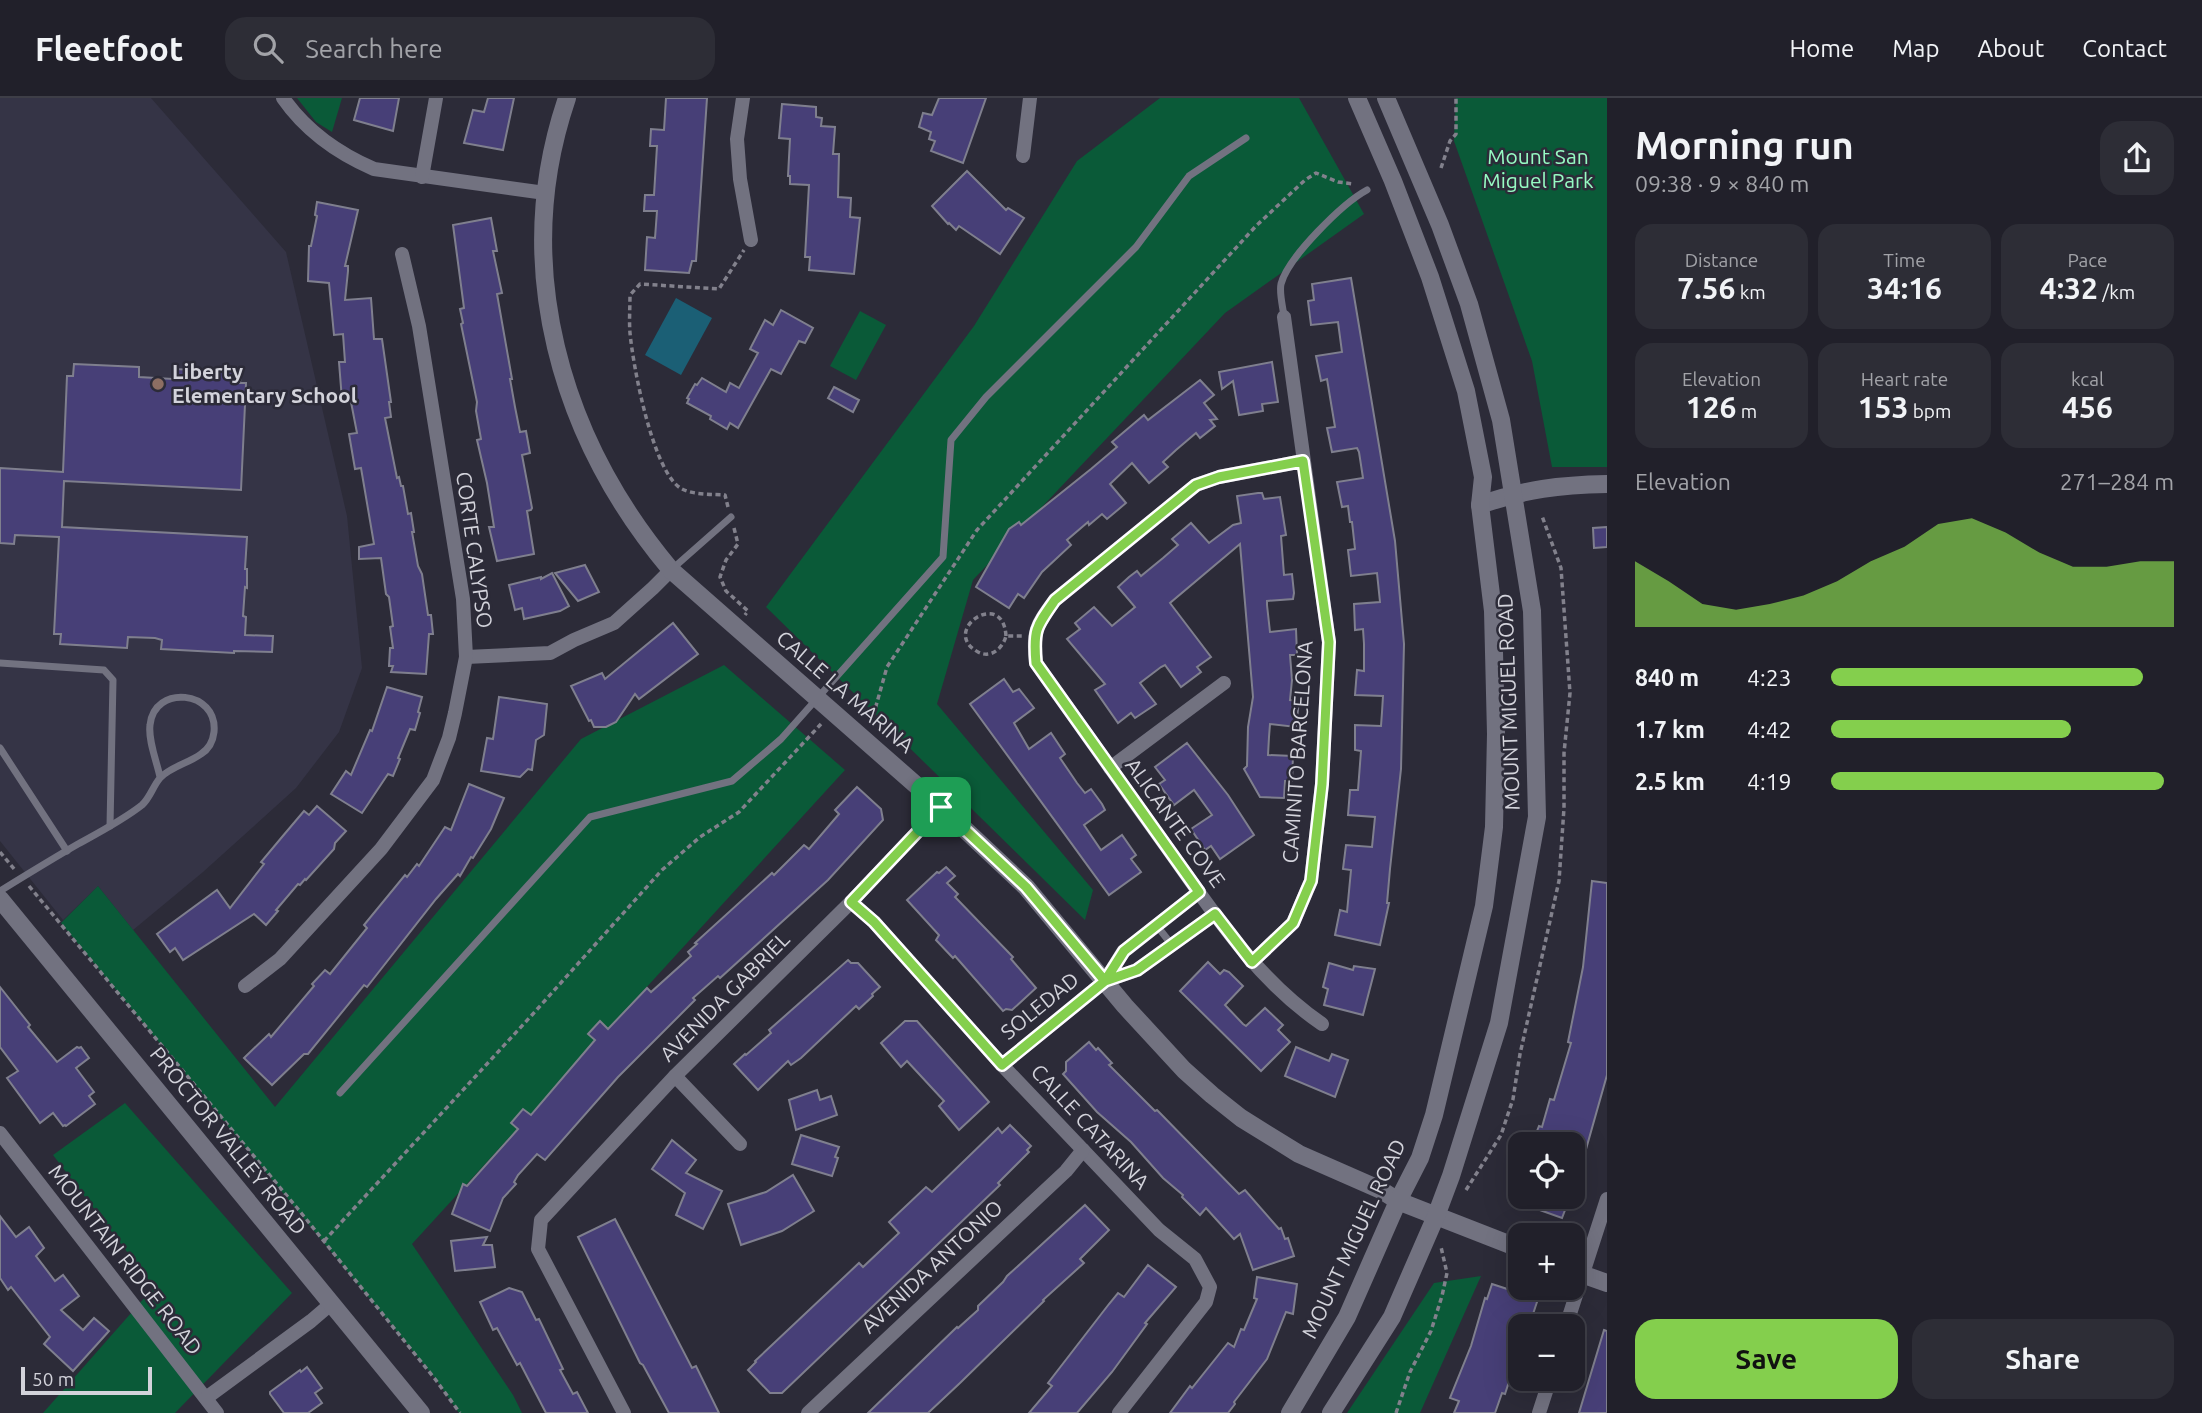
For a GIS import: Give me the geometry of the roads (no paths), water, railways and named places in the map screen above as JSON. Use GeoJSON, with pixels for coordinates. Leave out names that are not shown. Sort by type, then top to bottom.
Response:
{"type":"FeatureCollection","features":[{"type":"Feature","properties":{"kind":"street"},"geometry":{"type":"LineString","coordinates":[[283,98],[319,138],[355,161],[374,169],[545,192]]}},
{"type":"Feature","properties":{"kind":"street"},"geometry":{"type":"LineString","coordinates":[[422,177],[436,98]]}},
{"type":"Feature","properties":{"kind":"street","name":"CALLE LA MARINA"},"geometry":{"type":"LineString","coordinates":[[567,98],[560,118],[545,192],[544,261],[552,329],[569,395],[595,458],[611,488],[649,544],[671,570],[941,807],[1026,887],[1125,1006],[1184,1070],[1241,1118],[1298,1154],[1334,1171],[1381,1190],[1398,1201],[1508,1244]]}},
{"type":"Feature","properties":{"kind":"street"},"geometry":{"type":"LineString","coordinates":[[743,98],[737,139],[740,179],[751,240]]}},
{"type":"Feature","properties":{"kind":"street"},"geometry":{"type":"LineString","coordinates":[[1023,156],[1030,98]]}},
{"type":"Feature","properties":{"kind":"street","name":"MOUNT MIGUEL ROAD"},"geometry":{"type":"LineString","coordinates":[[1290,1413],[1347,1317],[1420,1157],[1434,1115],[1484,906],[1494,827],[1496,734],[1493,611],[1480,505],[1483,477],[1466,391],[1430,277],[1357,98]]}},
{"type":"Feature","properties":{"kind":"street","name":"MOUNT MIGUEL ROAD"},"geometry":{"type":"LineString","coordinates":[[1331,1413],[1392,1317],[1436,1216],[1463,1141],[1499,1023],[1537,817],[1532,611],[1501,420],[1469,304],[1440,225],[1386,98]]}},
{"type":"Feature","properties":{"kind":"street","name":"CORTE CALYPSO"},"geometry":{"type":"LineString","coordinates":[[245,986],[280,959],[370,862],[433,780],[449,738],[466,657],[463,599],[419,326],[402,254]]}},
{"type":"Feature","properties":{"kind":"street","name":"CAMINITO BARCELONA"},"geometry":{"type":"LineString","coordinates":[[1252,962],[1293,923],[1311,881],[1322,784],[1329,642],[1283,317]]}},
{"type":"Feature","properties":{"kind":"street","name":"ALICANTE COVE"},"geometry":{"type":"LineString","coordinates":[[1303,461],[1196,485],[1055,600],[1038,623],[1034,638],[1036,663],[1215,914],[1252,962],[1303,1011],[1322,1024]]}},
{"type":"Feature","properties":{"kind":"street"},"geometry":{"type":"LineString","coordinates":[[1480,505],[1514,493],[1538,489],[1607,484]]}},
{"type":"Feature","properties":{"kind":"street"},"geometry":{"type":"LineString","coordinates":[[466,657],[550,653],[614,623],[671,570]]}},
{"type":"Feature","properties":{"kind":"street"},"geometry":{"type":"LineString","coordinates":[[1110,768],[1224,684]]}},
{"type":"Feature","properties":{"kind":"street","name":"AVENIDA GABRIEL"},"geometry":{"type":"LineString","coordinates":[[624,1413],[538,1249],[541,1220],[675,1076],[851,902],[941,807]]}},
{"type":"Feature","properties":{"kind":"street","name":"SOLEDAD"},"geometry":{"type":"LineString","coordinates":[[1002,1065],[1105,981],[1124,951],[1199,892]]}},
{"type":"Feature","properties":{"kind":"street","name":"PROCTOR VALLEY ROAD"},"geometry":{"type":"LineString","coordinates":[[0,899],[421,1413]]}},
{"type":"Feature","properties":{"kind":"street","name":"CALLE CATARINA"},"geometry":{"type":"LineString","coordinates":[[851,902],[874,922],[1002,1065],[1159,1230],[1195,1259],[1210,1287],[1206,1302],[1119,1413]]}},
{"type":"Feature","properties":{"kind":"street","name":"SOLEDAD"},"geometry":{"type":"LineString","coordinates":[[1105,981],[1137,970],[1215,914]]}},
{"type":"Feature","properties":{"kind":"street"},"geometry":{"type":"LineString","coordinates":[[675,1076],[740,1144]]}},
{"type":"Feature","properties":{"kind":"street","name":"MOUNTAIN RIDGE ROAD"},"geometry":{"type":"LineString","coordinates":[[0,1133],[217,1413]]}},
{"type":"Feature","properties":{"kind":"street","name":"AVENIDA ANTONIO"},"geometry":{"type":"LineString","coordinates":[[808,1413],[1066,1171],[1083,1150]]}},
{"type":"Feature","properties":{"kind":"street"},"geometry":{"type":"LineString","coordinates":[[1585,1255],[1607,1199]]}},
{"type":"Feature","properties":{"kind":"street"},"geometry":{"type":"LineString","coordinates":[[1585,1275],[1607,1283]]}},
{"type":"Feature","properties":{"kind":"street"},"geometry":{"type":"LineString","coordinates":[[206,1398],[312,1321],[332,1303]]}},
{"type":"Feature","properties":{"kind":"street"},"geometry":{"type":"LineString","coordinates":[[1539,1413],[1545,1391]]}},
{"type":"Feature","properties":{"kind":"lane"},"geometry":{"type":"LineString","coordinates":[[340,1093],[590,817],[732,781],[781,738],[943,557],[951,440],[986,397],[1136,247],[1189,176],[1246,138]]}},
{"type":"Feature","properties":{"kind":"lane"},"geometry":{"type":"LineString","coordinates":[[1283,317],[1280,285],[1290,266],[1318,232],[1367,190]]}},
{"type":"Feature","properties":{"kind":"lane"},"geometry":{"type":"LineString","coordinates":[[671,570],[731,517]]}},
{"type":"Feature","properties":{"kind":"lane"},"geometry":{"type":"LineString","coordinates":[[0,663],[104,670],[113,680],[110,826]]}},
{"type":"Feature","properties":{"kind":"lane"},"geometry":{"type":"LineString","coordinates":[[0,891],[145,803],[160,777],[208,749],[213,739],[212,716],[198,700],[189,696],[169,698],[154,712],[149,732],[160,777]]}},
{"type":"Feature","properties":{"kind":"lane"},"geometry":{"type":"LineString","coordinates":[[0,748],[67,850]]}},
{"type":"Feature","properties":{"kind":"lane"},"geometry":{"type":"LineString","coordinates":[[1157,926],[1171,945]]}},
{"type":"Feature","properties":{"kind":"water"},"geometry":{"type":"Polygon","coordinates":[[[676,298],[712,318],[681,375],[645,355],[676,298]]]}},
{"type":"Feature","properties":{"kind":"place","name":"Liberty Elementary School"},"geometry":{"type":"Point","coordinates":[158,384]}},
{"type":"Feature","properties":{"kind":"park label","name":"Mount San Miguel Park"},"geometry":{"type":"Point","coordinates":[1538,169]}}]}
